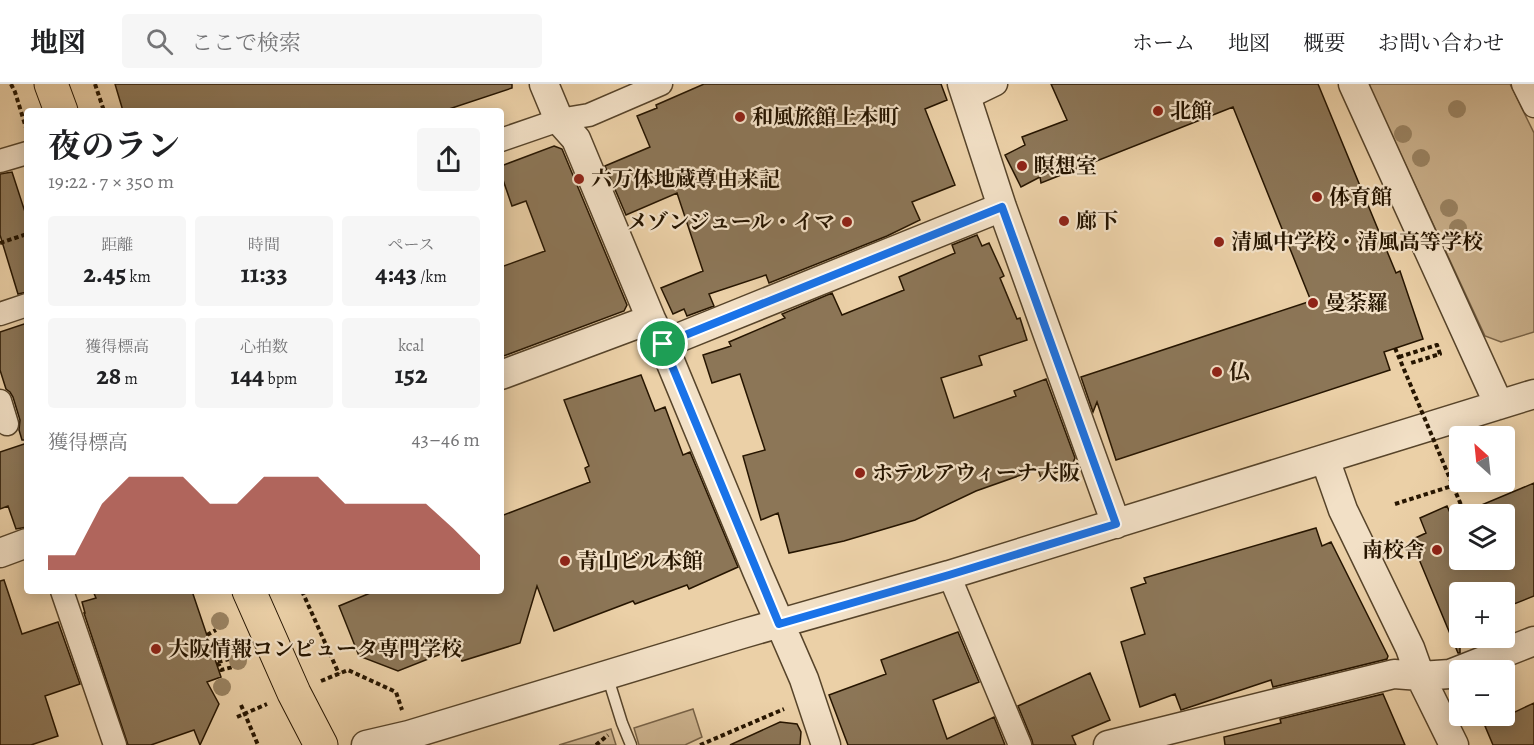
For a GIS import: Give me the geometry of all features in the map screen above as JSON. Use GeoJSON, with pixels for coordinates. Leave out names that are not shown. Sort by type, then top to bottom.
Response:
{"type":"FeatureCollection","features":[{"type":"Feature","properties":{"kind":"main road"},"geometry":{"type":"LineString","coordinates":[[51,84],[59,108]]}},
{"type":"Feature","properties":{"kind":"main road"},"geometry":{"type":"LineString","coordinates":[[250,594],[294,693],[321,745]]}},
{"type":"Feature","properties":{"kind":"street"},"geometry":{"type":"LineString","coordinates":[[544,84],[559,120],[576,139],[804,679],[826,745]]}},
{"type":"Feature","properties":{"kind":"street"},"geometry":{"type":"LineString","coordinates":[[504,139],[559,120],[589,115],[661,84]]}},
{"type":"Feature","properties":{"kind":"street"},"geometry":{"type":"LineString","coordinates":[[996,84],[965,91],[1002,207],[1116,524]]}},
{"type":"Feature","properties":{"kind":"street"},"geometry":{"type":"LineString","coordinates":[[1353,84],[1499,405]]}},
{"type":"Feature","properties":{"kind":"street"},"geometry":{"type":"LineString","coordinates":[[1524,84],[1534,106]]}},
{"type":"Feature","properties":{"kind":"street"},"geometry":{"type":"LineString","coordinates":[[0,161],[24,154]]}},
{"type":"Feature","properties":{"kind":"street"},"geometry":{"type":"LineString","coordinates":[[504,374],[657,332],[1002,207]]}},
{"type":"Feature","properties":{"kind":"street"},"geometry":{"type":"LineString","coordinates":[[0,314],[24,306]]}},
{"type":"Feature","properties":{"kind":"street"},"geometry":{"type":"LineString","coordinates":[[366,745],[409,735],[949,575],[1534,394]]}},
{"type":"Feature","properties":{"kind":"street"},"geometry":{"type":"LineString","coordinates":[[0,401],[7,424]]}},
{"type":"Feature","properties":{"kind":"street"},"geometry":{"type":"LineString","coordinates":[[1325,459],[1343,510],[1454,745]]}},
{"type":"Feature","properties":{"kind":"street"},"geometry":{"type":"LineString","coordinates":[[0,553],[24,544]]}},
{"type":"Feature","properties":{"kind":"street"},"geometry":{"type":"LineString","coordinates":[[949,575],[1020,745]]}},
{"type":"Feature","properties":{"kind":"street"},"geometry":{"type":"LineString","coordinates":[[63,594],[115,745]]}},
{"type":"Feature","properties":{"kind":"street"},"geometry":{"type":"LineString","coordinates":[[1108,745],[1394,674],[1450,674],[1534,641]]}},
{"type":"Feature","properties":{"kind":"lane"},"geometry":{"type":"LineString","coordinates":[[607,675],[631,745]]}},
{"type":"Feature","properties":{"kind":"path"},"geometry":{"type":"LineString","coordinates":[[11,84],[24,120]]}},
{"type":"Feature","properties":{"kind":"path"},"geometry":{"type":"LineString","coordinates":[[95,84],[103,108]]}},
{"type":"Feature","properties":{"kind":"path"},"geometry":{"type":"LineString","coordinates":[[0,243],[24,235]]}},
{"type":"Feature","properties":{"kind":"path"},"geometry":{"type":"LineString","coordinates":[[1399,357],[1437,345],[1440,354],[1411,363]]}},
{"type":"Feature","properties":{"kind":"path"},"geometry":{"type":"LineString","coordinates":[[1395,348],[1449,479]]}},
{"type":"Feature","properties":{"kind":"path"},"geometry":{"type":"LineString","coordinates":[[1395,504],[1449,487]]}},
{"type":"Feature","properties":{"kind":"path"},"geometry":{"type":"LineString","coordinates":[[303,594],[339,674],[348,670],[396,692]]}},
{"type":"Feature","properties":{"kind":"path"},"geometry":{"type":"LineString","coordinates":[[207,635],[216,630]]}},
{"type":"Feature","properties":{"kind":"path"},"geometry":{"type":"LineString","coordinates":[[229,659],[218,663],[221,670],[232,666]]}},
{"type":"Feature","properties":{"kind":"path"},"geometry":{"type":"LineString","coordinates":[[242,705],[258,745]]}},
{"type":"Feature","properties":{"kind":"path"},"geometry":{"type":"LineString","coordinates":[[700,745],[784,709]]}},
{"type":"Feature","properties":{"kind":"shaded area"},"geometry":{"type":"Polygon","coordinates":[[[1370,84],[1510,84],[1534,133],[1534,332],[1501,342],[1485,336],[1370,84]]]}},
{"type":"Feature","properties":{"kind":"shaded area"},"geometry":{"type":"Polygon","coordinates":[[[693,709],[702,737],[685,745],[639,745],[634,728],[693,709]]]}},
{"type":"Feature","properties":{"kind":"shaded area"},"geometry":{"type":"Polygon","coordinates":[[[611,729],[616,745],[559,745],[611,729]]]}},
{"type":"Feature","properties":{"kind":"building"},"geometry":{"type":"Polygon","coordinates":[[[115,84],[512,84],[512,88],[452,108],[122,108],[115,84]]]}},
{"type":"Feature","properties":{"kind":"building"},"geometry":{"type":"Polygon","coordinates":[[[704,84],[941,84],[947,100],[925,109],[955,185],[912,202],[920,220],[887,236],[769,283],[766,275],[709,294],[714,306],[687,316],[684,309],[673,314],[661,288],[703,271],[677,193],[626,215],[605,166],[650,147],[637,116],[704,84]]]}},
{"type":"Feature","properties":{"kind":"building"},"geometry":{"type":"Polygon","coordinates":[[[1051,84],[1318,84],[1396,273],[1400,271],[1423,339],[1384,352],[1390,370],[1116,460],[1097,402],[1093,412],[1081,377],[1311,301],[1233,107],[1041,183],[1040,177],[1021,187],[1005,155],[1025,145],[1022,137],[1067,120],[1051,84]]]}},
{"type":"Feature","properties":{"kind":"building"},"geometry":{"type":"Polygon","coordinates":[[[554,146],[562,149],[627,305],[624,311],[504,356],[504,266],[545,251],[526,201],[512,206],[504,183],[504,165],[554,146]]]}},
{"type":"Feature","properties":{"kind":"building"},"geometry":{"type":"Polygon","coordinates":[[[12,172],[24,209],[24,293],[18,294],[0,235],[0,174],[12,172]]]}},
{"type":"Feature","properties":{"kind":"building"},"geometry":{"type":"Polygon","coordinates":[[[977,235],[982,246],[989,243],[1004,276],[1000,278],[1017,319],[1020,318],[1027,340],[979,356],[982,365],[941,378],[954,418],[1016,396],[1014,391],[1046,379],[1075,458],[1071,467],[1041,478],[1038,469],[976,491],[915,520],[844,541],[789,553],[778,513],[761,520],[743,456],[765,450],[740,374],[712,383],[703,355],[731,346],[729,342],[785,318],[782,314],[832,293],[842,315],[904,290],[899,277],[955,253],[952,245],[977,235]]]}},
{"type":"Feature","properties":{"kind":"building"},"geometry":{"type":"Polygon","coordinates":[[[24,324],[24,440],[19,430],[20,420],[13,397],[6,389],[0,370],[0,332],[24,324]]]}},
{"type":"Feature","properties":{"kind":"building"},"geometry":{"type":"Polygon","coordinates":[[[641,375],[655,411],[665,407],[683,455],[690,452],[738,567],[689,589],[687,585],[635,604],[633,601],[554,631],[537,586],[520,643],[462,661],[456,648],[398,671],[359,656],[339,606],[368,594],[504,594],[504,515],[590,482],[585,468],[589,466],[564,400],[641,375]]]}},
{"type":"Feature","properties":{"kind":"building"},"geometry":{"type":"Polygon","coordinates":[[[24,444],[24,528],[16,529],[8,506],[0,509],[0,452],[24,444]]]}},
{"type":"Feature","properties":{"kind":"building","name":"南校舎"},"geometry":{"type":"Polygon","coordinates":[[[1534,483],[1534,596],[1515,604],[1515,582],[1449,582],[1449,631],[1411,540],[1426,533],[1420,518],[1447,506],[1449,510],[1449,570],[1515,570],[1515,504],[1483,504],[1534,483]]]}},
{"type":"Feature","properties":{"kind":"building"},"geometry":{"type":"Polygon","coordinates":[[[1316,528],[1322,546],[1331,542],[1388,656],[1387,659],[1273,687],[1271,680],[1181,710],[1175,694],[1140,707],[1121,642],[1145,634],[1131,588],[1146,583],[1144,578],[1316,528]]]}},
{"type":"Feature","properties":{"kind":"building"},"geometry":{"type":"Polygon","coordinates":[[[4,580],[22,634],[58,622],[80,684],[45,696],[58,736],[31,745],[0,745],[0,581],[4,580]]]}},
{"type":"Feature","properties":{"kind":"building","name":"大阪情報コンピュータ専門学校"},"geometry":{"type":"Polygon","coordinates":[[[94,594],[193,594],[221,677],[207,682],[219,704],[200,745],[194,730],[151,745],[128,745],[84,613],[82,602],[96,598],[94,594]]]}},
{"type":"Feature","properties":{"kind":"building"},"geometry":{"type":"Polygon","coordinates":[[[958,632],[979,682],[933,700],[947,739],[994,717],[1005,745],[848,745],[829,695],[886,674],[881,660],[958,632]]]}},
{"type":"Feature","properties":{"kind":"building"},"geometry":{"type":"Polygon","coordinates":[[[1090,673],[1110,720],[1072,736],[1076,745],[1033,745],[1018,706],[1090,673]]]}},
{"type":"Feature","properties":{"kind":"building"},"geometry":{"type":"Polygon","coordinates":[[[1383,694],[1405,745],[1225,745],[1224,737],[1281,723],[1280,719],[1383,694]]]}},
{"type":"Feature","properties":{"kind":"building"},"geometry":{"type":"Polygon","coordinates":[[[1534,703],[1534,745],[1493,745],[1485,726],[1515,726],[1515,712],[1534,703]]]}},
{"type":"Feature","properties":{"kind":"building"},"geometry":{"type":"Polygon","coordinates":[[[780,722],[797,724],[801,732],[800,745],[730,745],[780,722]]]}},
{"type":"Feature","properties":{"kind":"place","name":"北館"},"geometry":{"type":"Point","coordinates":[1158,111]}},
{"type":"Feature","properties":{"kind":"place","name":"和風旅館上本町"},"geometry":{"type":"Point","coordinates":[740,117]}},
{"type":"Feature","properties":{"kind":"place","name":"瞑想室"},"geometry":{"type":"Point","coordinates":[1022,166]}},
{"type":"Feature","properties":{"kind":"place","name":"六万体地蔵尊由来記"},"geometry":{"type":"Point","coordinates":[579,179]}},
{"type":"Feature","properties":{"kind":"place","name":"体育館"},"geometry":{"type":"Point","coordinates":[1317,197]}},
{"type":"Feature","properties":{"kind":"place","name":"廊下"},"geometry":{"type":"Point","coordinates":[1064,221]}},
{"type":"Feature","properties":{"kind":"place","name":"メゾンジュール・イマ"},"geometry":{"type":"Point","coordinates":[847,222]}},
{"type":"Feature","properties":{"kind":"place","name":"清風中学校・清風高等学校"},"geometry":{"type":"Point","coordinates":[1219,242]}},
{"type":"Feature","properties":{"kind":"place","name":"曼荼羅"},"geometry":{"type":"Point","coordinates":[1313,303]}},
{"type":"Feature","properties":{"kind":"place","name":"仏"},"geometry":{"type":"Point","coordinates":[1217,372]}},
{"type":"Feature","properties":{"kind":"place","name":"ホテルアウィーナ大阪"},"geometry":{"type":"Point","coordinates":[860,473]}},
{"type":"Feature","properties":{"kind":"place","name":"南校舎"},"geometry":{"type":"Point","coordinates":[1437,550]}},
{"type":"Feature","properties":{"kind":"place","name":"青山ビル本館"},"geometry":{"type":"Point","coordinates":[565,561]}},
{"type":"Feature","properties":{"kind":"place","name":"大阪情報コンピュータ専門学校"},"geometry":{"type":"Point","coordinates":[156,649]}},
{"type":"Feature","properties":{"kind":"route"},"geometry":{"type":"LineString","coordinates":[[1002,207],[1116,524],[779,624],[663,344],[1002,207]]}}]}
